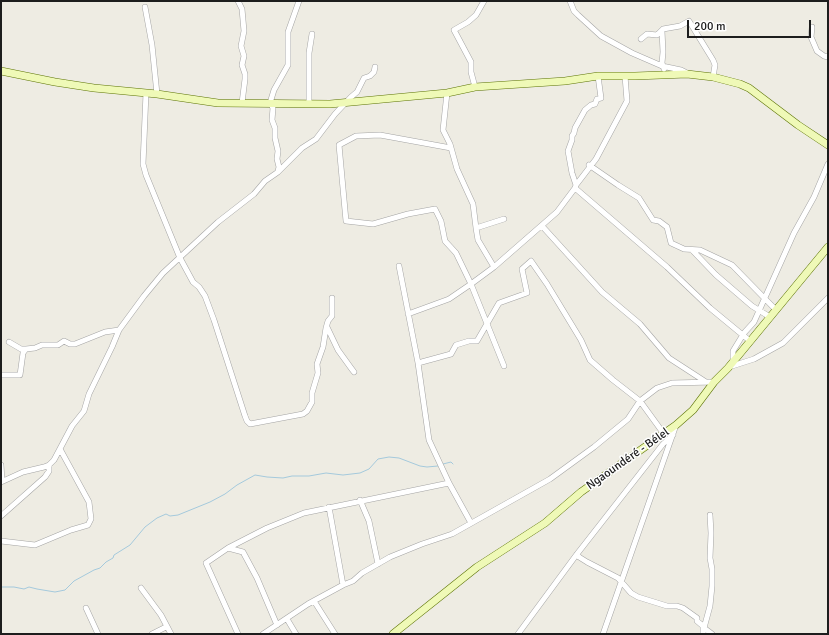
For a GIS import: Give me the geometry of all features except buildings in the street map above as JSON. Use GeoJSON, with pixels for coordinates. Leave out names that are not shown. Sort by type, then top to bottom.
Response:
{"type":"FeatureCollection","features":[{"type":"Feature","properties":{"kind":"street"},"geometry":{"type":"LineString","coordinates":[[238,1],[242,9],[244,31],[241,46],[244,56],[242,65],[245,79],[242,103]]}},
{"type":"Feature","properties":{"kind":"street"},"geometry":{"type":"LineString","coordinates":[[278,172],[278,151],[275,138],[275,128],[272,120],[273,108],[270,103],[274,90],[288,64],[288,32],[300,1]]}},
{"type":"Feature","properties":{"kind":"street"},"geometry":{"type":"LineString","coordinates":[[475,87],[471,72],[471,62],[454,30],[468,22],[476,15],[484,1]]}},
{"type":"Feature","properties":{"kind":"street"},"geometry":{"type":"LineString","coordinates":[[570,1],[574,11],[601,36],[632,53],[663,67],[681,70],[688,74]]}},
{"type":"Feature","properties":{"kind":"street"},"geometry":{"type":"LineString","coordinates":[[145,7],[152,45],[157,94]]}},
{"type":"Feature","properties":{"kind":"street"},"geometry":{"type":"LineString","coordinates":[[641,40],[647,34],[657,35],[666,28],[682,25],[689,21],[713,60],[715,65],[713,77]]}},
{"type":"Feature","properties":{"kind":"street"},"geometry":{"type":"LineString","coordinates":[[812,27],[811,37],[817,51],[828,57]]}},
{"type":"Feature","properties":{"kind":"street"},"geometry":{"type":"LineString","coordinates":[[662,31],[663,75]]}},
{"type":"Feature","properties":{"kind":"street"},"geometry":{"type":"LineString","coordinates":[[309,104],[309,53],[312,34]]}},
{"type":"Feature","properties":{"kind":"street"},"geometry":{"type":"LineString","coordinates":[[1,465],[1,482],[23,472],[49,465],[54,460],[72,426],[84,411],[118,330],[144,296],[163,273],[218,222],[254,194],[265,181],[278,172],[302,148],[316,139],[335,114],[357,92],[364,78],[370,76],[374,72],[375,67]]}},
{"type":"Feature","properties":{"kind":"street"},"geometry":{"type":"LineString","coordinates":[[1,71],[79,85],[210,102],[309,104],[346,103],[447,93],[475,87],[566,81],[598,76],[688,74],[713,77],[749,88],[798,126],[828,145]]}},
{"type":"Feature","properties":{"kind":"street"},"geometry":{"type":"LineString","coordinates":[[598,76],[602,98],[597,99],[595,104],[591,105],[585,110],[575,128],[568,151],[575,186],[710,308],[750,341]]}},
{"type":"Feature","properties":{"kind":"street"},"geometry":{"type":"LineString","coordinates":[[408,314],[449,299],[494,267],[555,215],[590,165],[596,160],[626,101],[625,76]]}},
{"type":"Feature","properties":{"kind":"street"},"geometry":{"type":"LineString","coordinates":[[146,93],[143,164],[180,258],[193,282],[199,287],[205,296],[245,416],[250,424],[303,414],[307,411],[312,402],[312,393],[318,373],[317,364],[323,347],[326,326],[332,316],[332,298]]}},
{"type":"Feature","properties":{"kind":"street"},"geometry":{"type":"LineString","coordinates":[[447,93],[443,130],[451,148],[457,169],[473,204],[478,240],[494,267]]}},
{"type":"Feature","properties":{"kind":"street"},"geometry":{"type":"LineString","coordinates":[[451,148],[380,135],[356,136],[339,146],[346,221],[373,224],[408,214],[435,209],[441,221],[445,241],[456,253],[471,284],[504,366]]}},
{"type":"Feature","properties":{"kind":"street"},"geometry":{"type":"LineString","coordinates":[[734,360],[733,351],[743,335],[754,322],[794,233],[814,197],[828,164]]}},
{"type":"Feature","properties":{"kind":"street"},"geometry":{"type":"LineString","coordinates":[[590,165],[639,198],[653,220],[659,221],[667,228],[671,243],[684,249],[700,250],[732,265],[776,310]]}},
{"type":"Feature","properties":{"kind":"street"},"geometry":{"type":"LineString","coordinates":[[476,228],[504,219]]}},
{"type":"Feature","properties":{"kind":"street"},"geometry":{"type":"LineString","coordinates":[[542,226],[602,292],[640,324],[669,358],[711,382]]}},
{"type":"Feature","properties":{"kind":"street","name":"Ngaoundéré - Bélel"},"geometry":{"type":"LineString","coordinates":[[393,634],[477,567],[545,523],[581,492],[664,434],[693,410],[711,382],[728,368],[828,247]]}},
{"type":"Feature","properties":{"kind":"street"},"geometry":{"type":"LineString","coordinates":[[692,250],[716,275],[752,306],[770,317]]}},
{"type":"Feature","properties":{"kind":"street"},"geometry":{"type":"LineString","coordinates":[[418,364],[450,354],[456,345],[469,341],[477,341],[499,303],[527,293],[522,269],[531,261],[547,284],[581,340],[590,360],[640,401],[664,434]]}},
{"type":"Feature","properties":{"kind":"street"},"geometry":{"type":"LineString","coordinates":[[399,266],[418,364],[429,440],[449,483],[471,523]]}},
{"type":"Feature","properties":{"kind":"street"},"geometry":{"type":"LineString","coordinates":[[728,368],[754,359],[783,343],[828,298]]}},
{"type":"Feature","properties":{"kind":"street"},"geometry":{"type":"LineString","coordinates":[[820,306],[828,305]]}},
{"type":"Feature","properties":{"kind":"street"},"geometry":{"type":"LineString","coordinates":[[326,326],[338,350],[354,372]]}},
{"type":"Feature","properties":{"kind":"street"},"geometry":{"type":"LineString","coordinates":[[9,342],[21,349],[26,350],[42,345],[58,345],[64,341],[70,344],[79,343],[105,332],[118,330]]}},
{"type":"Feature","properties":{"kind":"street"},"geometry":{"type":"LineString","coordinates":[[1,375],[20,375],[22,353],[26,350]]}},
{"type":"Feature","properties":{"kind":"street"},"geometry":{"type":"LineString","coordinates":[[263,634],[314,601],[353,581],[362,573],[390,557],[452,534],[550,479],[628,419],[640,401],[656,388],[672,383],[711,382]]}},
{"type":"Feature","properties":{"kind":"street"},"geometry":{"type":"LineString","coordinates":[[603,634],[674,436],[676,425]]}},
{"type":"Feature","properties":{"kind":"street"},"geometry":{"type":"LineString","coordinates":[[518,634],[577,554],[663,444],[674,436]]}},
{"type":"Feature","properties":{"kind":"street"},"geometry":{"type":"LineString","coordinates":[[1,541],[34,545],[71,530],[88,525],[91,519],[89,502],[60,449]]}},
{"type":"Feature","properties":{"kind":"street"},"geometry":{"type":"LineString","coordinates":[[1,516],[44,477],[49,470],[49,465]]}},
{"type":"Feature","properties":{"kind":"street"},"geometry":{"type":"LineString","coordinates":[[238,634],[206,563],[228,548],[273,525],[304,513],[360,500],[449,483]]}},
{"type":"Feature","properties":{"kind":"street"},"geometry":{"type":"LineString","coordinates":[[360,500],[369,521],[378,564]]}},
{"type":"Feature","properties":{"kind":"street"},"geometry":{"type":"LineString","coordinates":[[329,507],[343,585]]}},
{"type":"Feature","properties":{"kind":"street"},"geometry":{"type":"LineString","coordinates":[[703,634],[710,606],[712,586],[712,569],[710,558],[710,515]]}},
{"type":"Feature","properties":{"kind":"street"},"geometry":{"type":"LineString","coordinates":[[228,548],[243,552],[257,578],[277,625]]}},
{"type":"Feature","properties":{"kind":"street"},"geometry":{"type":"LineString","coordinates":[[577,554],[587,562],[615,576],[622,581],[631,593],[638,597],[667,606],[677,606],[683,608],[697,618],[697,621],[712,634]]}},
{"type":"Feature","properties":{"kind":"street"},"geometry":{"type":"LineString","coordinates":[[141,588],[171,634]]}},
{"type":"Feature","properties":{"kind":"street"},"geometry":{"type":"LineString","coordinates":[[314,601],[334,634]]}},
{"type":"Feature","properties":{"kind":"street"},"geometry":{"type":"LineString","coordinates":[[86,608],[98,634]]}},
{"type":"Feature","properties":{"kind":"street"},"geometry":{"type":"LineString","coordinates":[[287,619],[296,634]]}},
{"type":"Feature","properties":{"kind":"street"},"geometry":{"type":"LineString","coordinates":[[152,634],[166,627]]}},
{"type":"Feature","properties":{"kind":"waterway"},"geometry":{"type":"LineString","coordinates":[[1,587],[24,589],[29,587],[55,592],[65,590],[74,581],[100,568],[113,558],[114,555],[130,545],[145,527],[157,518],[166,514],[170,516],[178,515],[210,502],[255,475],[283,478],[326,473],[343,475],[360,473],[369,469],[378,459],[389,457],[399,458],[420,466],[438,466]]}},
{"type":"Feature","properties":{"kind":"waterway"},"geometry":{"type":"LineString","coordinates":[[443,464],[451,462],[453,464]]}}]}
